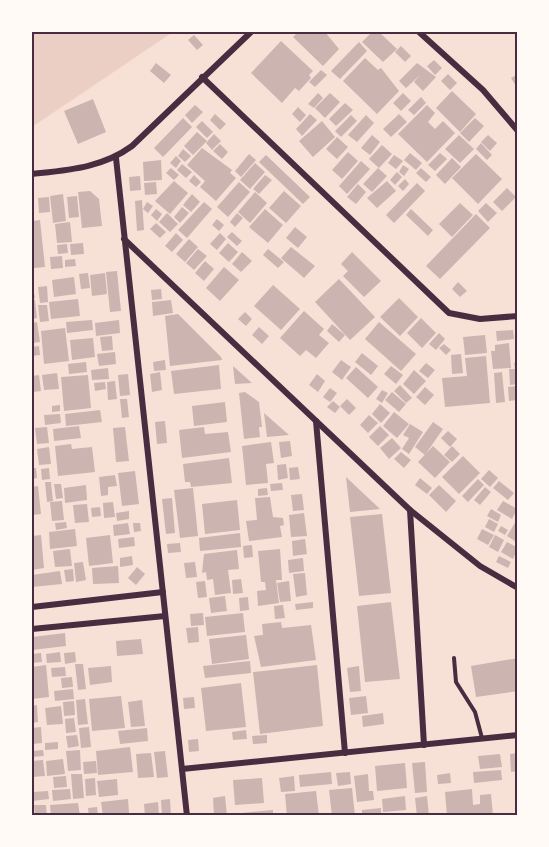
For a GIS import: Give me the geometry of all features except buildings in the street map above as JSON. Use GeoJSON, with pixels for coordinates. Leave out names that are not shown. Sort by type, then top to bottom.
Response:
{"type":"FeatureCollection","features":[{"type":"Feature","properties":{"kind":"street"},"geometry":{"type":"LineString","coordinates":[[32,174],[85,168],[116,158],[132,146],[251,32]]}},
{"type":"Feature","properties":{"kind":"street"},"geometry":{"type":"LineString","coordinates":[[419,32],[483,90],[518,131]]}},
{"type":"Feature","properties":{"kind":"street"},"geometry":{"type":"LineString","coordinates":[[202,77],[449,313],[480,319],[518,316]]}},
{"type":"Feature","properties":{"kind":"street"},"geometry":{"type":"LineString","coordinates":[[116,158],[187,816]]}},
{"type":"Feature","properties":{"kind":"street"},"geometry":{"type":"LineString","coordinates":[[124,238],[410,510],[480,566],[518,588]]}},
{"type":"Feature","properties":{"kind":"street"},"geometry":{"type":"LineString","coordinates":[[316,420],[345,753]]}},
{"type":"Feature","properties":{"kind":"street"},"geometry":{"type":"LineString","coordinates":[[410,510],[424,745]]}},
{"type":"Feature","properties":{"kind":"street"},"geometry":{"type":"LineString","coordinates":[[32,607],[163,592]]}},
{"type":"Feature","properties":{"kind":"street"},"geometry":{"type":"LineString","coordinates":[[32,628],[165,616]]}},
{"type":"Feature","properties":{"kind":"street"},"geometry":{"type":"LineString","coordinates":[[182,769],[518,735]]}},
{"type":"Feature","properties":{"kind":"lane"},"geometry":{"type":"LineString","coordinates":[[454,658],[456,682],[476,712],[482,739]]}},
{"type":"Feature","properties":{"kind":"shaded area"},"geometry":{"type":"Polygon","coordinates":[[[32,32],[173,32],[32,127],[32,32]]]}}]}
